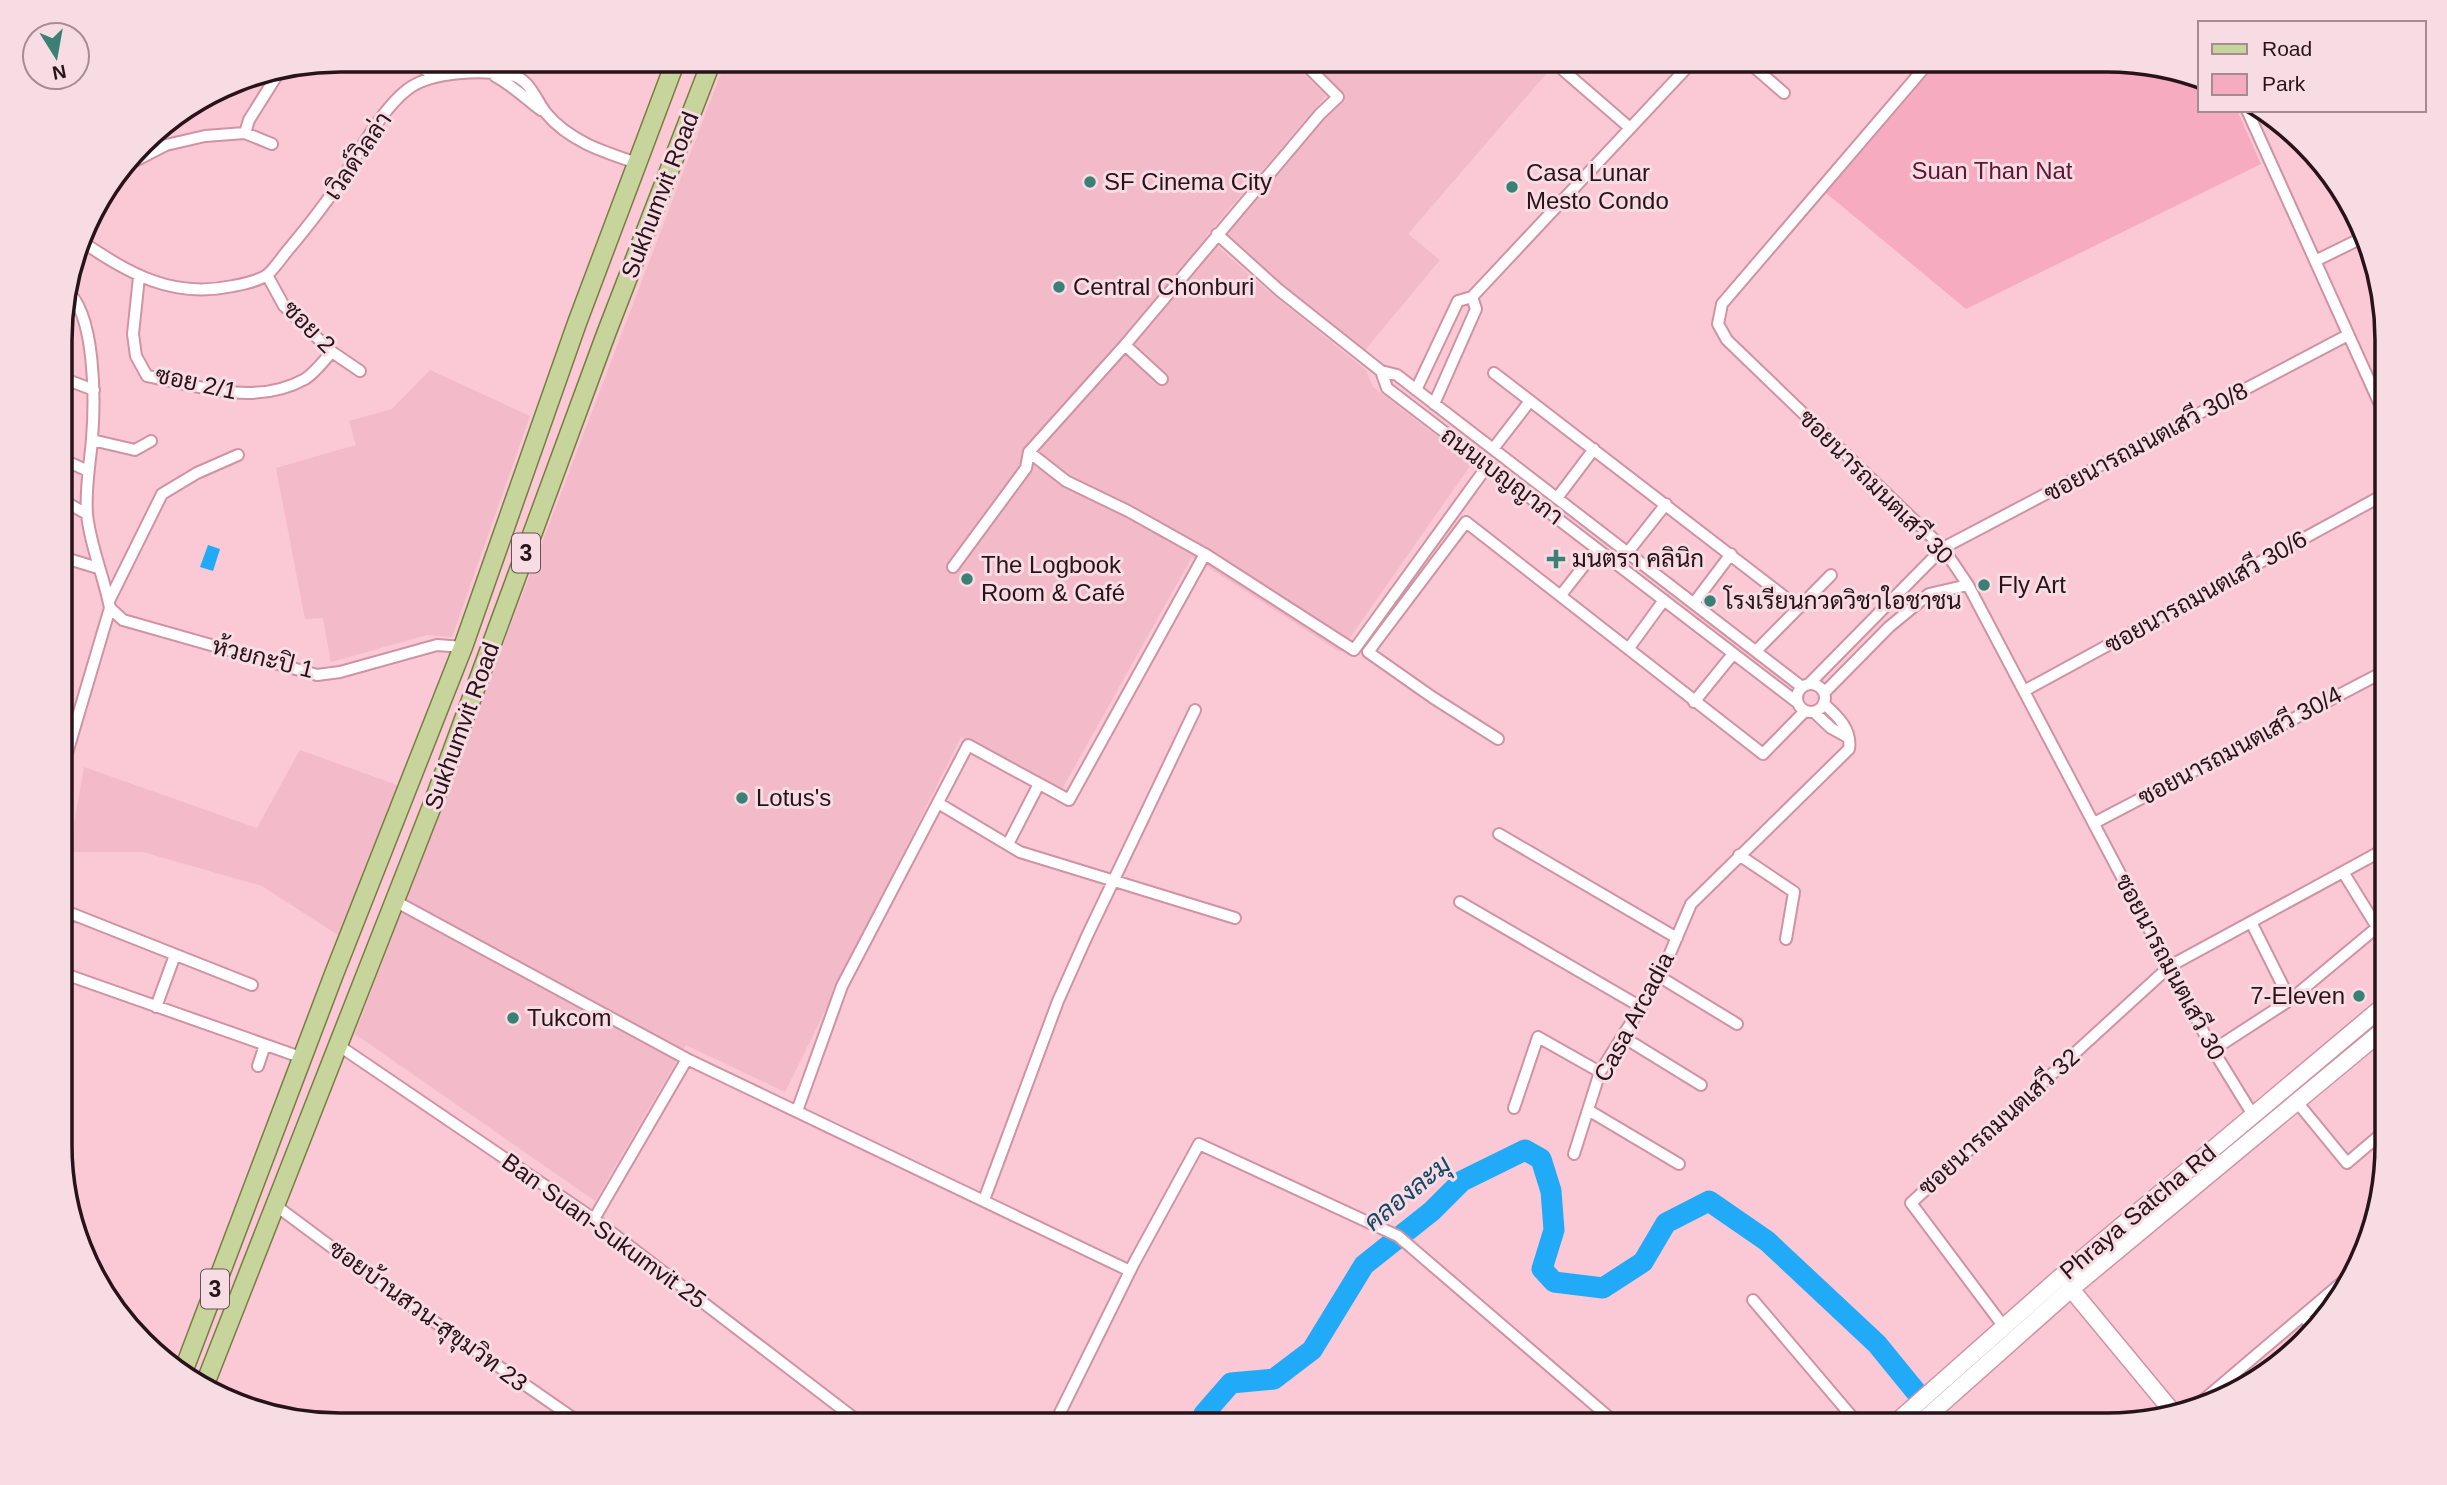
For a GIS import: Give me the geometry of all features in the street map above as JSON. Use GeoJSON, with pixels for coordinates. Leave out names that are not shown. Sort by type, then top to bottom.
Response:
{"type":"FeatureCollection","features":[{"type":"Feature","properties":{"kind":"main road","name":"Sukhumvit Road"},"geometry":{"type":"LineString","coordinates":[[186,1364],[463,647],[577,323],[672,72]]}},
{"type":"Feature","properties":{"kind":"main road","name":"Sukhumvit Road"},"geometry":{"type":"LineString","coordinates":[[207,1378],[395,901],[707,72]]}},
{"type":"Feature","properties":{"kind":"main road"},"geometry":{"type":"LineString","coordinates":[[655,116],[674,113],[683,120],[686,127]]}},
{"type":"Feature","properties":{"kind":"main road","name":"Phraya Satcha Rd"},"geometry":{"type":"LineString","coordinates":[[1906,1413],[2375,1013]]}},
{"type":"Feature","properties":{"kind":"main road","name":"Phraya Satcha Rd"},"geometry":{"type":"LineString","coordinates":[[1931,1413],[2071,1289],[2375,1037]]}},
{"type":"Feature","properties":{"kind":"main road"},"geometry":{"type":"LineString","coordinates":[[247,1205],[273,1210]]}},
{"type":"Feature","properties":{"kind":"main road"},"geometry":{"type":"LineString","coordinates":[[2071,1289],[2168,1406]]}},
{"type":"Feature","properties":{"kind":"street"},"geometry":{"type":"LineString","coordinates":[[428,72],[433,77]]}},
{"type":"Feature","properties":{"kind":"street"},"geometry":{"type":"LineString","coordinates":[[953,567],[1026,468],[1029,452],[1125,345],[1320,114],[1338,97],[1313,72]]}},
{"type":"Feature","properties":{"kind":"street"},"geometry":{"type":"LineString","coordinates":[[1565,72],[1630,128]]}},
{"type":"Feature","properties":{"kind":"street"},"geometry":{"type":"LineString","coordinates":[[1416,390],[1458,301],[1472,297],[1683,72]]}},
{"type":"Feature","properties":{"kind":"street"},"geometry":{"type":"LineString","coordinates":[[1760,72],[1784,93]]}},
{"type":"Feature","properties":{"kind":"street","name":"ซอยนารถมนตเสวี 30"},"geometry":{"type":"LineString","coordinates":[[1921,72],[1722,304],[1718,324],[1727,340],[1943,548],[1968,585],[2213,1050],[2253,1115]]}},
{"type":"Feature","properties":{"kind":"street","name":"เวิลด์วิลล่า"},"geometry":{"type":"LineString","coordinates":[[267,275],[327,203],[378,121],[408,88],[433,77],[460,73],[490,73],[506,82],[592,148],[637,163]]}},
{"type":"Feature","properties":{"kind":"street"},"geometry":{"type":"LineString","coordinates":[[245,133],[249,120],[274,80]]}},
{"type":"Feature","properties":{"kind":"street"},"geometry":{"type":"LineString","coordinates":[[2248,112],[2375,394]]}},
{"type":"Feature","properties":{"kind":"street"},"geometry":{"type":"LineString","coordinates":[[144,156],[166,145],[205,136],[245,133],[272,144]]}},
{"type":"Feature","properties":{"kind":"street","name":"ถนนเบญญาภา"},"geometry":{"type":"LineString","coordinates":[[1217,234],[1279,290],[1381,371],[1397,375],[1756,651],[1806,686],[1818,686],[1824,699]]}},
{"type":"Feature","properties":{"kind":"street"},"geometry":{"type":"LineString","coordinates":[[2315,261],[2356,241]]}},
{"type":"Feature","properties":{"kind":"street"},"geometry":{"type":"LineString","coordinates":[[89,246],[139,276],[177,289],[212,290],[239,285],[267,275]]}},
{"type":"Feature","properties":{"kind":"street","name":"ซอย 2"},"geometry":{"type":"LineString","coordinates":[[267,275],[284,306],[332,352],[360,371]]}},
{"type":"Feature","properties":{"kind":"street","name":"ซอย 2/1"},"geometry":{"type":"LineString","coordinates":[[139,276],[133,334],[136,356],[147,376],[238,394],[270,393],[307,378],[332,352]]}},
{"type":"Feature","properties":{"kind":"street"},"geometry":{"type":"LineString","coordinates":[[1434,404],[1476,309],[1472,297]]}},
{"type":"Feature","properties":{"kind":"street"},"geometry":{"type":"LineString","coordinates":[[75,300],[85,318],[94,390],[87,514],[109,605]]}},
{"type":"Feature","properties":{"kind":"street","name":"ซอยนารถมนตเสวี 30/8"},"geometry":{"type":"LineString","coordinates":[[1806,686],[1943,548],[2348,335]]}},
{"type":"Feature","properties":{"kind":"street"},"geometry":{"type":"LineString","coordinates":[[1125,345],[1162,379]]}},
{"type":"Feature","properties":{"kind":"street","name":"ถนนเบญญาภา"},"geometry":{"type":"LineString","coordinates":[[1381,371],[1387,388],[1831,729],[1847,737]]}},
{"type":"Feature","properties":{"kind":"street"},"geometry":{"type":"LineString","coordinates":[[1494,373],[1799,608]]}},
{"type":"Feature","properties":{"kind":"street"},"geometry":{"type":"LineString","coordinates":[[72,381],[94,390]]}},
{"type":"Feature","properties":{"kind":"street"},"geometry":{"type":"LineString","coordinates":[[1493,449],[1530,401]]}},
{"type":"Feature","properties":{"kind":"street"},"geometry":{"type":"LineString","coordinates":[[92,440],[130,450],[140,449],[151,441]]}},
{"type":"Feature","properties":{"kind":"street"},"geometry":{"type":"LineString","coordinates":[[1557,498],[1594,449]]}},
{"type":"Feature","properties":{"kind":"street"},"geometry":{"type":"LineString","coordinates":[[1029,452],[1066,481],[1128,511],[1205,554],[1354,650],[1488,466]]}},
{"type":"Feature","properties":{"kind":"street"},"geometry":{"type":"LineString","coordinates":[[72,735],[109,605],[162,494],[197,473],[238,455]]}},
{"type":"Feature","properties":{"kind":"street"},"geometry":{"type":"LineString","coordinates":[[72,464],[88,471]]}},
{"type":"Feature","properties":{"kind":"street"},"geometry":{"type":"LineString","coordinates":[[1508,480],[1518,468]]}},
{"type":"Feature","properties":{"kind":"street","name":"ซอยนารถมนตเสวี 30/6"},"geometry":{"type":"LineString","coordinates":[[2024,691],[2375,500]]}},
{"type":"Feature","properties":{"kind":"street"},"geometry":{"type":"LineString","coordinates":[[1628,552],[1666,504]]}},
{"type":"Feature","properties":{"kind":"street"},"geometry":{"type":"LineString","coordinates":[[72,506],[87,514]]}},
{"type":"Feature","properties":{"kind":"street"},"geometry":{"type":"LineString","coordinates":[[1498,739],[1368,652],[1466,522],[1763,754],[1806,709],[1824,699],[1889,627],[1928,594],[1968,585]]}},
{"type":"Feature","properties":{"kind":"street"},"geometry":{"type":"LineString","coordinates":[[1561,595],[1597,549]]}},
{"type":"Feature","properties":{"kind":"street"},"geometry":{"type":"LineString","coordinates":[[797,1111],[842,986],[968,745],[1069,800],[1205,554]]}},
{"type":"Feature","properties":{"kind":"street"},"geometry":{"type":"LineString","coordinates":[[1693,603],[1731,554]]}},
{"type":"Feature","properties":{"kind":"street"},"geometry":{"type":"LineString","coordinates":[[72,560],[98,568]]}},
{"type":"Feature","properties":{"kind":"street"},"geometry":{"type":"LineString","coordinates":[[1644,585],[1654,572]]}},
{"type":"Feature","properties":{"kind":"street"},"geometry":{"type":"LineString","coordinates":[[1756,651],[1831,575]]}},
{"type":"Feature","properties":{"kind":"street"},"geometry":{"type":"LineString","coordinates":[[1629,648],[1664,600]]}},
{"type":"Feature","properties":{"kind":"street","name":"ห้วยกะปิ 1"},"geometry":{"type":"LineString","coordinates":[[109,605],[123,620],[317,675],[340,672],[437,645],[463,647]]}},
{"type":"Feature","properties":{"kind":"street"},"geometry":{"type":"LineString","coordinates":[[1878,614],[1889,627]]}},
{"type":"Feature","properties":{"kind":"street"},"geometry":{"type":"LineString","coordinates":[[1694,702],[1733,654]]}},
{"type":"Feature","properties":{"kind":"street","name":"ซอยนารถมนตเสวี 30/4"},"geometry":{"type":"LineString","coordinates":[[2094,822],[2375,676]]}},
{"type":"Feature","properties":{"kind":"street"},"geometry":{"type":"LineString","coordinates":[[1806,686],[1797,694],[1806,709]]}},
{"type":"Feature","properties":{"kind":"street"},"geometry":{"type":"LineString","coordinates":[[1824,699],[1842,719],[1847,737]]}},
{"type":"Feature","properties":{"kind":"street"},"geometry":{"type":"LineString","coordinates":[[984,1200],[1058,1001],[1195,710]]}},
{"type":"Feature","properties":{"kind":"street","name":"Casa Arcadia"},"geometry":{"type":"LineString","coordinates":[[1574,1154],[1600,1072],[1660,978],[1691,904],[1849,749],[1850,741],[1847,737]]}},
{"type":"Feature","properties":{"kind":"street"},"geometry":{"type":"LineString","coordinates":[[1008,844],[1040,784]]}},
{"type":"Feature","properties":{"kind":"street"},"geometry":{"type":"LineString","coordinates":[[937,803],[1020,852],[1235,918]]}},
{"type":"Feature","properties":{"kind":"street"},"geometry":{"type":"LineString","coordinates":[[1499,834],[1677,938]]}},
{"type":"Feature","properties":{"kind":"street"},"geometry":{"type":"LineString","coordinates":[[1739,855],[1794,892],[1786,939]]}},
{"type":"Feature","properties":{"kind":"street"},"geometry":{"type":"LineString","coordinates":[[2170,966],[2375,855]]}},
{"type":"Feature","properties":{"kind":"street"},"geometry":{"type":"LineString","coordinates":[[2343,872],[2375,924]]}},
{"type":"Feature","properties":{"kind":"street"},"geometry":{"type":"LineString","coordinates":[[395,901],[687,1059],[1130,1271]]}},
{"type":"Feature","properties":{"kind":"street"},"geometry":{"type":"LineString","coordinates":[[1460,902],[1642,1007]]}},
{"type":"Feature","properties":{"kind":"street"},"geometry":{"type":"LineString","coordinates":[[72,914],[252,985]]}},
{"type":"Feature","properties":{"kind":"street"},"geometry":{"type":"LineString","coordinates":[[2251,922],[2290,1000]]}},
{"type":"Feature","properties":{"kind":"street"},"geometry":{"type":"LineString","coordinates":[[2213,1050],[2290,1000],[2375,929]]}},
{"type":"Feature","properties":{"kind":"street"},"geometry":{"type":"LineString","coordinates":[[156,1007],[175,955]]}},
{"type":"Feature","properties":{"kind":"street","name":"ซอยนารถมนตเสวี 32"},"geometry":{"type":"LineString","coordinates":[[2004,1327],[1911,1203],[2170,966]]}},
{"type":"Feature","properties":{"kind":"street"},"geometry":{"type":"LineString","coordinates":[[72,977],[303,1058]]}},
{"type":"Feature","properties":{"kind":"street"},"geometry":{"type":"LineString","coordinates":[[1660,978],[1737,1024]]}},
{"type":"Feature","properties":{"kind":"street"},"geometry":{"type":"LineString","coordinates":[[1514,1108],[1538,1037],[1600,1072]]}},
{"type":"Feature","properties":{"kind":"street"},"geometry":{"type":"LineString","coordinates":[[1623,1037],[1701,1085]]}},
{"type":"Feature","properties":{"kind":"street"},"geometry":{"type":"LineString","coordinates":[[258,1066],[265,1045]]}},
{"type":"Feature","properties":{"kind":"street","name":"Ban Suan-Sukumvit 25"},"geometry":{"type":"LineString","coordinates":[[338,1045],[594,1219],[847,1413]]}},
{"type":"Feature","properties":{"kind":"street"},"geometry":{"type":"LineString","coordinates":[[594,1219],[687,1059]]}},
{"type":"Feature","properties":{"kind":"street"},"geometry":{"type":"LineString","coordinates":[[2297,1102],[2347,1163],[2375,1139]]}},
{"type":"Feature","properties":{"kind":"street"},"geometry":{"type":"LineString","coordinates":[[1588,1110],[1679,1164]]}},
{"type":"Feature","properties":{"kind":"street"},"geometry":{"type":"LineString","coordinates":[[1060,1413],[1130,1271],[1199,1144],[1389,1232],[1410,1246],[1604,1413]]}},
{"type":"Feature","properties":{"kind":"street","name":"ซอยบ้านสวน-สุขุมวิท 23"},"geometry":{"type":"LineString","coordinates":[[273,1210],[566,1413]]}},
{"type":"Feature","properties":{"kind":"street"},"geometry":{"type":"LineString","coordinates":[[2213,1391],[2332,1291]]}},
{"type":"Feature","properties":{"kind":"street"},"geometry":{"type":"LineString","coordinates":[[1753,1300],[1848,1413]]}},
{"type":"Feature","properties":{"kind":"street"},"geometry":{"type":"LineString","coordinates":[[2303,1316],[2308,1323]]}},
{"type":"Feature","properties":{"kind":"shaded area"},"geometry":{"type":"Polygon","coordinates":[[[721,72],[1301,72],[1326,96],[1206,236],[1261,285],[1366,370],[1373,387],[1472,463],[1340,652],[1192,557],[1061,791],[961,737],[785,1092],[686,1045],[595,1201],[355,1034],[721,72]]]}},
{"type":"Feature","properties":{"kind":"shaded area"},"geometry":{"type":"Polygon","coordinates":[[[1316,72],[1548,72],[1408,234],[1440,260],[1365,350],[1224,234],[1342,98],[1316,72]]]}},
{"type":"Feature","properties":{"kind":"shaded area"},"geometry":{"type":"Polygon","coordinates":[[[430,370],[530,416],[452,637],[427,635],[331,662],[323,618],[305,619],[276,468],[356,445],[349,421],[392,409],[430,370]]]}},
{"type":"Feature","properties":{"kind":"shaded area"},"geometry":{"type":"Polygon","coordinates":[[[300,750],[400,786],[341,937],[262,886],[143,852],[72,852],[72,835],[84,767],[257,828],[300,750]]]}},
{"type":"Feature","properties":{"kind":"green space","name":"Suan Than Nat"},"geometry":{"type":"Polygon","coordinates":[[[1930,72],[2124,72],[2176,81],[2198,88],[2198,112],[2238,112],[2261,164],[1966,309],[1826,193],[1930,72]]]}},
{"type":"Feature","properties":{"kind":"water"},"geometry":{"type":"Polygon","coordinates":[[[208,545],[220,549],[213,571],[200,567],[208,545]]]}},
{"type":"Feature","properties":{"kind":"waterway","name":"คลองละมุ"},"geometry":{"type":"LineString","coordinates":[[1205,1413],[1231,1383],[1274,1379],[1312,1350],[1364,1265],[1432,1211],[1462,1181],[1525,1150],[1541,1159],[1551,1191],[1554,1230],[1542,1269],[1554,1282],[1603,1288],[1643,1262],[1666,1223],[1709,1201],[1767,1241],[1877,1344],[1933,1413]]}},
{"type":"Feature","properties":{"kind":"place","name":"SF Cinema City"},"geometry":{"type":"Point","coordinates":[1090,182]}},
{"type":"Feature","properties":{"kind":"place","name":"Casa Lunar Mesto Condo"},"geometry":{"type":"Point","coordinates":[1512,187]}},
{"type":"Feature","properties":{"kind":"place","name":"Central Chonburi"},"geometry":{"type":"Point","coordinates":[1059,287]}},
{"type":"Feature","properties":{"kind":"place","name":"มนตรา คลินิก"},"geometry":{"type":"Point","coordinates":[1556,559]}},
{"type":"Feature","properties":{"kind":"place","name":"The Logbook Room & Café"},"geometry":{"type":"Point","coordinates":[967,579]}},
{"type":"Feature","properties":{"kind":"place","name":"Fly Art"},"geometry":{"type":"Point","coordinates":[1984,585]}},
{"type":"Feature","properties":{"kind":"place","name":"โรงเรียนกวดวิชาใอชาชน"},"geometry":{"type":"Point","coordinates":[1710,601]}},
{"type":"Feature","properties":{"kind":"place","name":"Lotus's"},"geometry":{"type":"Point","coordinates":[742,798]}},
{"type":"Feature","properties":{"kind":"place","name":"7-Eleven"},"geometry":{"type":"Point","coordinates":[2359,996]}},
{"type":"Feature","properties":{"kind":"place","name":"Tukcom"},"geometry":{"type":"Point","coordinates":[513,1018]}}]}
